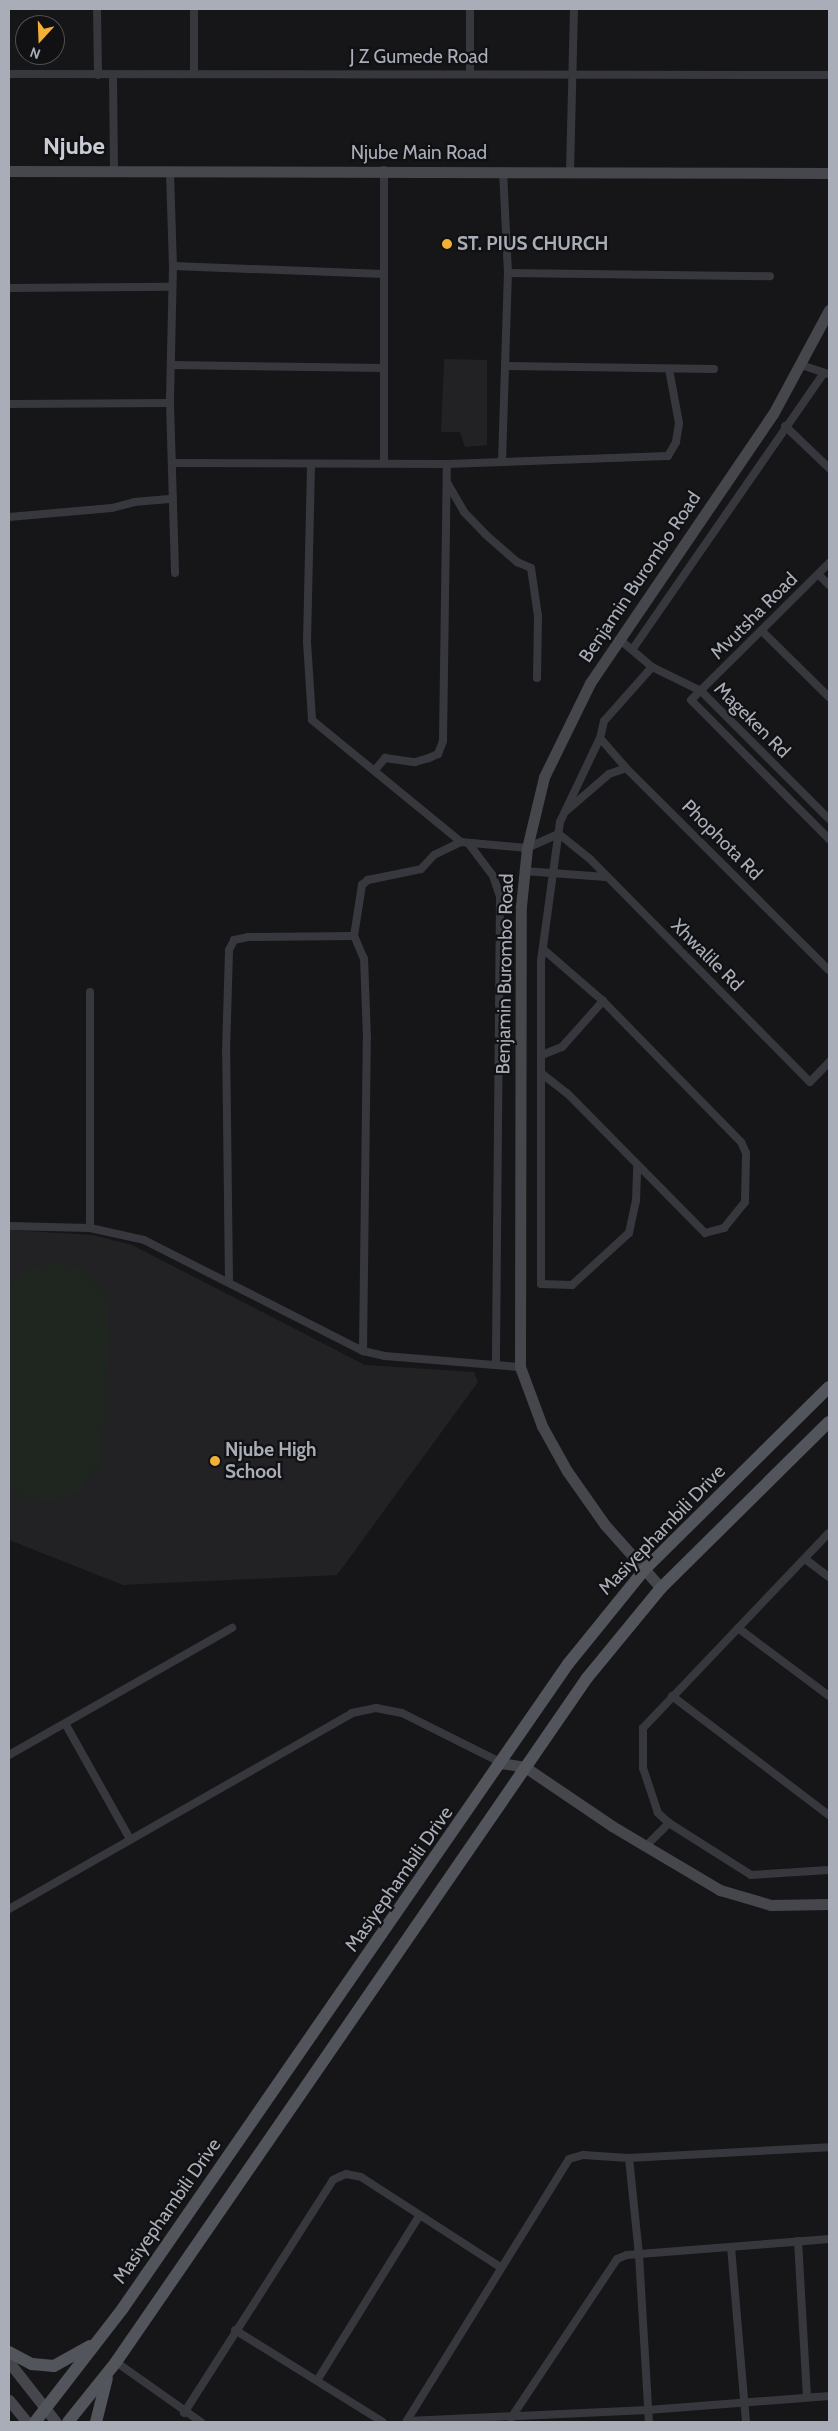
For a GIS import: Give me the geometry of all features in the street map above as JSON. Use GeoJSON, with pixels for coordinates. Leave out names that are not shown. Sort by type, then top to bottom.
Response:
{"type":"FeatureCollection","features":[{"type":"Feature","properties":{"kind":"main road","name":"Masiyephambili Drive"},"geometry":{"type":"LineString","coordinates":[[35,2422],[98,2340],[502,1763],[568,1664],[644,1570],[829,1387]]}},
{"type":"Feature","properties":{"kind":"main road"},"geometry":{"type":"LineString","coordinates":[[68,2422],[112,2366],[587,1678],[661,1588],[829,1422]]}},
{"type":"Feature","properties":{"kind":"main road"},"geometry":{"type":"LineString","coordinates":[[9,2352],[32,2364],[54,2366],[98,2340]]}},
{"type":"Feature","properties":{"kind":"main road"},"geometry":{"type":"LineString","coordinates":[[96,2422],[112,2366]]}},
{"type":"Feature","properties":{"kind":"street"},"geometry":{"type":"LineString","coordinates":[[97,9],[98,74]]}},
{"type":"Feature","properties":{"kind":"street"},"geometry":{"type":"LineString","coordinates":[[194,9],[194,73]]}},
{"type":"Feature","properties":{"kind":"street"},"geometry":{"type":"LineString","coordinates":[[470,9],[470,74]]}},
{"type":"Feature","properties":{"kind":"street"},"geometry":{"type":"LineString","coordinates":[[570,172],[574,9]]}},
{"type":"Feature","properties":{"kind":"street","name":"J Z Gumede Road"},"geometry":{"type":"LineString","coordinates":[[9,74],[829,75]]}},
{"type":"Feature","properties":{"kind":"street"},"geometry":{"type":"LineString","coordinates":[[113,75],[114,173]]}},
{"type":"Feature","properties":{"kind":"street"},"geometry":{"type":"LineString","coordinates":[[384,170],[384,462]]}},
{"type":"Feature","properties":{"kind":"street","name":"Njube Main Road"},"geometry":{"type":"LineString","coordinates":[[9,171],[114,173],[384,170],[829,173]]}},
{"type":"Feature","properties":{"kind":"street"},"geometry":{"type":"LineString","coordinates":[[502,462],[507,366],[508,273],[503,171]]}},
{"type":"Feature","properties":{"kind":"street"},"geometry":{"type":"LineString","coordinates":[[170,172],[172,266],[170,403],[175,573]]}},
{"type":"Feature","properties":{"kind":"street"},"geometry":{"type":"LineString","coordinates":[[172,266],[384,274]]}},
{"type":"Feature","properties":{"kind":"street"},"geometry":{"type":"LineString","coordinates":[[508,273],[770,276]]}},
{"type":"Feature","properties":{"kind":"street"},"geometry":{"type":"LineString","coordinates":[[9,288],[171,287]]}},
{"type":"Feature","properties":{"kind":"street","name":"Benjamin Burombo Road"},"geometry":{"type":"LineString","coordinates":[[661,1588],[604,1525],[567,1471],[542,1426],[520,1367],[520,906],[527,848],[544,777],[556,748],[590,683],[773,414],[829,310]]}},
{"type":"Feature","properties":{"kind":"street"},"geometry":{"type":"LineString","coordinates":[[171,365],[384,368]]}},
{"type":"Feature","properties":{"kind":"street"},"geometry":{"type":"LineString","coordinates":[[632,650],[785,426],[826,373],[801,365]]}},
{"type":"Feature","properties":{"kind":"street"},"geometry":{"type":"LineString","coordinates":[[507,366],[714,368]]}},
{"type":"Feature","properties":{"kind":"street"},"geometry":{"type":"LineString","coordinates":[[172,464],[311,466],[384,462],[447,464],[668,456],[676,442],[679,423],[669,369]]}},
{"type":"Feature","properties":{"kind":"street"},"geometry":{"type":"LineString","coordinates":[[9,404],[170,403]]}},
{"type":"Feature","properties":{"kind":"street"},"geometry":{"type":"LineString","coordinates":[[785,426],[829,468]]}},
{"type":"Feature","properties":{"kind":"street"},"geometry":{"type":"LineString","coordinates":[[375,770],[385,758],[415,762],[429,758],[438,754],[443,741],[447,464]]}},
{"type":"Feature","properties":{"kind":"street"},"geometry":{"type":"LineString","coordinates":[[311,466],[307,642],[312,720],[465,843],[493,876],[500,896],[496,1364]]}},
{"type":"Feature","properties":{"kind":"street"},"geometry":{"type":"LineString","coordinates":[[446,482],[464,512],[485,534],[516,562],[531,568],[538,616],[537,678]]}},
{"type":"Feature","properties":{"kind":"street"},"geometry":{"type":"LineString","coordinates":[[9,517],[112,508],[134,502],[172,499]]}},
{"type":"Feature","properties":{"kind":"street","name":"Mvutsha Road"},"geometry":{"type":"LineString","coordinates":[[700,691],[763,632],[829,563]]}},
{"type":"Feature","properties":{"kind":"street"},"geometry":{"type":"LineString","coordinates":[[819,575],[829,585]]}},
{"type":"Feature","properties":{"kind":"street"},"geometry":{"type":"LineString","coordinates":[[763,632],[829,697]]}},
{"type":"Feature","properties":{"kind":"street","name":"Mageken Rd"},"geometry":{"type":"LineString","coordinates":[[619,638],[652,667],[700,691],[829,818]]}},
{"type":"Feature","properties":{"kind":"street"},"geometry":{"type":"LineString","coordinates":[[637,1167],[636,1201],[629,1233],[572,1285],[541,1284],[543,949],[559,834],[563,814],[600,738],[600,729],[612,710],[652,667]]}},
{"type":"Feature","properties":{"kind":"street"},"geometry":{"type":"LineString","coordinates":[[700,691],[693,697],[692,704],[829,839]]}},
{"type":"Feature","properties":{"kind":"street","name":"Phophota Rd"},"geometry":{"type":"LineString","coordinates":[[600,738],[626,768],[829,970]]}},
{"type":"Feature","properties":{"kind":"street"},"geometry":{"type":"LineString","coordinates":[[563,814],[603,778],[626,768]]}},
{"type":"Feature","properties":{"kind":"street"},"geometry":{"type":"LineString","coordinates":[[363,1351],[367,1039],[364,959],[354,936],[362,885],[368,880],[421,868],[434,855],[465,843],[527,848],[559,834]]}},
{"type":"Feature","properties":{"kind":"street","name":"Xhwalile Rd"},"geometry":{"type":"LineString","coordinates":[[559,834],[576,846],[810,1082],[829,1062]]}},
{"type":"Feature","properties":{"kind":"street"},"geometry":{"type":"LineString","coordinates":[[524,871],[606,876]]}},
{"type":"Feature","properties":{"kind":"street"},"geometry":{"type":"LineString","coordinates":[[229,1282],[226,1052],[229,950],[234,940],[248,936],[354,936]]}},
{"type":"Feature","properties":{"kind":"street"},"geometry":{"type":"LineString","coordinates":[[541,1073],[567,1093],[637,1167],[705,1233],[724,1228],[746,1202],[744,1146],[603,1001],[543,949]]}},
{"type":"Feature","properties":{"kind":"street"},"geometry":{"type":"LineString","coordinates":[[90,992],[90,1228]]}},
{"type":"Feature","properties":{"kind":"street"},"geometry":{"type":"LineString","coordinates":[[542,1055],[562,1047],[603,1001]]}},
{"type":"Feature","properties":{"kind":"street"},"geometry":{"type":"LineString","coordinates":[[9,1226],[90,1228],[144,1240],[363,1351],[385,1356],[520,1367]]}},
{"type":"Feature","properties":{"kind":"street"},"geometry":{"type":"LineString","coordinates":[[829,1534],[672,1696],[644,1728],[641,1741],[647,1783],[658,1813],[669,1823],[751,1875],[829,1870]]}},
{"type":"Feature","properties":{"kind":"street"},"geometry":{"type":"LineString","coordinates":[[805,1559],[829,1577]]}},
{"type":"Feature","properties":{"kind":"street"},"geometry":{"type":"LineString","coordinates":[[9,1755],[66,1725],[232,1628]]}},
{"type":"Feature","properties":{"kind":"street"},"geometry":{"type":"LineString","coordinates":[[738,1628],[829,1696]]}},
{"type":"Feature","properties":{"kind":"street"},"geometry":{"type":"LineString","coordinates":[[672,1696],[829,1815]]}},
{"type":"Feature","properties":{"kind":"street"},"geometry":{"type":"LineString","coordinates":[[9,1909],[352,1712],[367,1709],[415,1718],[502,1763],[525,1767],[646,1846],[736,1897],[786,1907],[829,1904]]}},
{"type":"Feature","properties":{"kind":"street"},"geometry":{"type":"LineString","coordinates":[[66,1725],[130,1839]]}},
{"type":"Feature","properties":{"kind":"street"},"geometry":{"type":"LineString","coordinates":[[646,1846],[669,1823]]}},
{"type":"Feature","properties":{"kind":"street"},"geometry":{"type":"LineString","coordinates":[[406,2422],[500,2267],[569,2159],[583,2155],[629,2158],[829,2147]]}},
{"type":"Feature","properties":{"kind":"street"},"geometry":{"type":"LineString","coordinates":[[629,2158],[639,2255],[648,2422]]}},
{"type":"Feature","properties":{"kind":"street"},"geometry":{"type":"LineString","coordinates":[[184,2412],[333,2180],[346,2174],[361,2177],[500,2267]]}},
{"type":"Feature","properties":{"kind":"street"},"geometry":{"type":"LineString","coordinates":[[318,2379],[419,2216]]}},
{"type":"Feature","properties":{"kind":"street"},"geometry":{"type":"LineString","coordinates":[[511,2418],[607,2269],[617,2259],[639,2255],[829,2239]]}},
{"type":"Feature","properties":{"kind":"street"},"geometry":{"type":"LineString","coordinates":[[798,2241],[807,2397]]}},
{"type":"Feature","properties":{"kind":"street"},"geometry":{"type":"LineString","coordinates":[[731,2247],[746,2422]]}},
{"type":"Feature","properties":{"kind":"street"},"geometry":{"type":"LineString","coordinates":[[235,2330],[318,2379],[383,2422]]}},
{"type":"Feature","properties":{"kind":"street"},"geometry":{"type":"LineString","coordinates":[[9,2362],[56,2422]]}},
{"type":"Feature","properties":{"kind":"street"},"geometry":{"type":"LineString","coordinates":[[112,2366],[201,2422]]}},
{"type":"Feature","properties":{"kind":"street"},"geometry":{"type":"LineString","coordinates":[[406,2422],[648,2410],[829,2396]]}},
{"type":"Feature","properties":{"kind":"street"},"geometry":{"type":"LineString","coordinates":[[9,2400],[27,2422]]}},
{"type":"Feature","properties":{"kind":"shaded area"},"geometry":{"type":"Polygon","coordinates":[[[444,359],[487,360],[487,445],[465,447],[460,432],[441,432],[444,359]]]}},
{"type":"Feature","properties":{"kind":"shaded area","name":"Njube High School"},"geometry":{"type":"Polygon","coordinates":[[[9,1230],[93,1235],[132,1245],[365,1365],[474,1372],[478,1382],[337,1575],[123,1585],[9,1540],[9,1230]]]}},
{"type":"Feature","properties":{"kind":"shaded area"},"geometry":{"type":"Polygon","coordinates":[[[55,1262],[78,1268],[106,1294],[109,1338],[101,1460],[78,1493],[52,1501],[20,1496],[9,1486],[9,1289],[23,1272],[55,1262]]]}},
{"type":"Feature","properties":{"kind":"place","name":"ST. PIUS CHURCH"},"geometry":{"type":"Point","coordinates":[447,244]}},
{"type":"Feature","properties":{"kind":"place","name":"Njube High School"},"geometry":{"type":"Point","coordinates":[215,1461]}},
{"type":"Feature","properties":{"kind":"district","name":"Njube"},"geometry":{"type":"Point","coordinates":[74,146]}}]}
